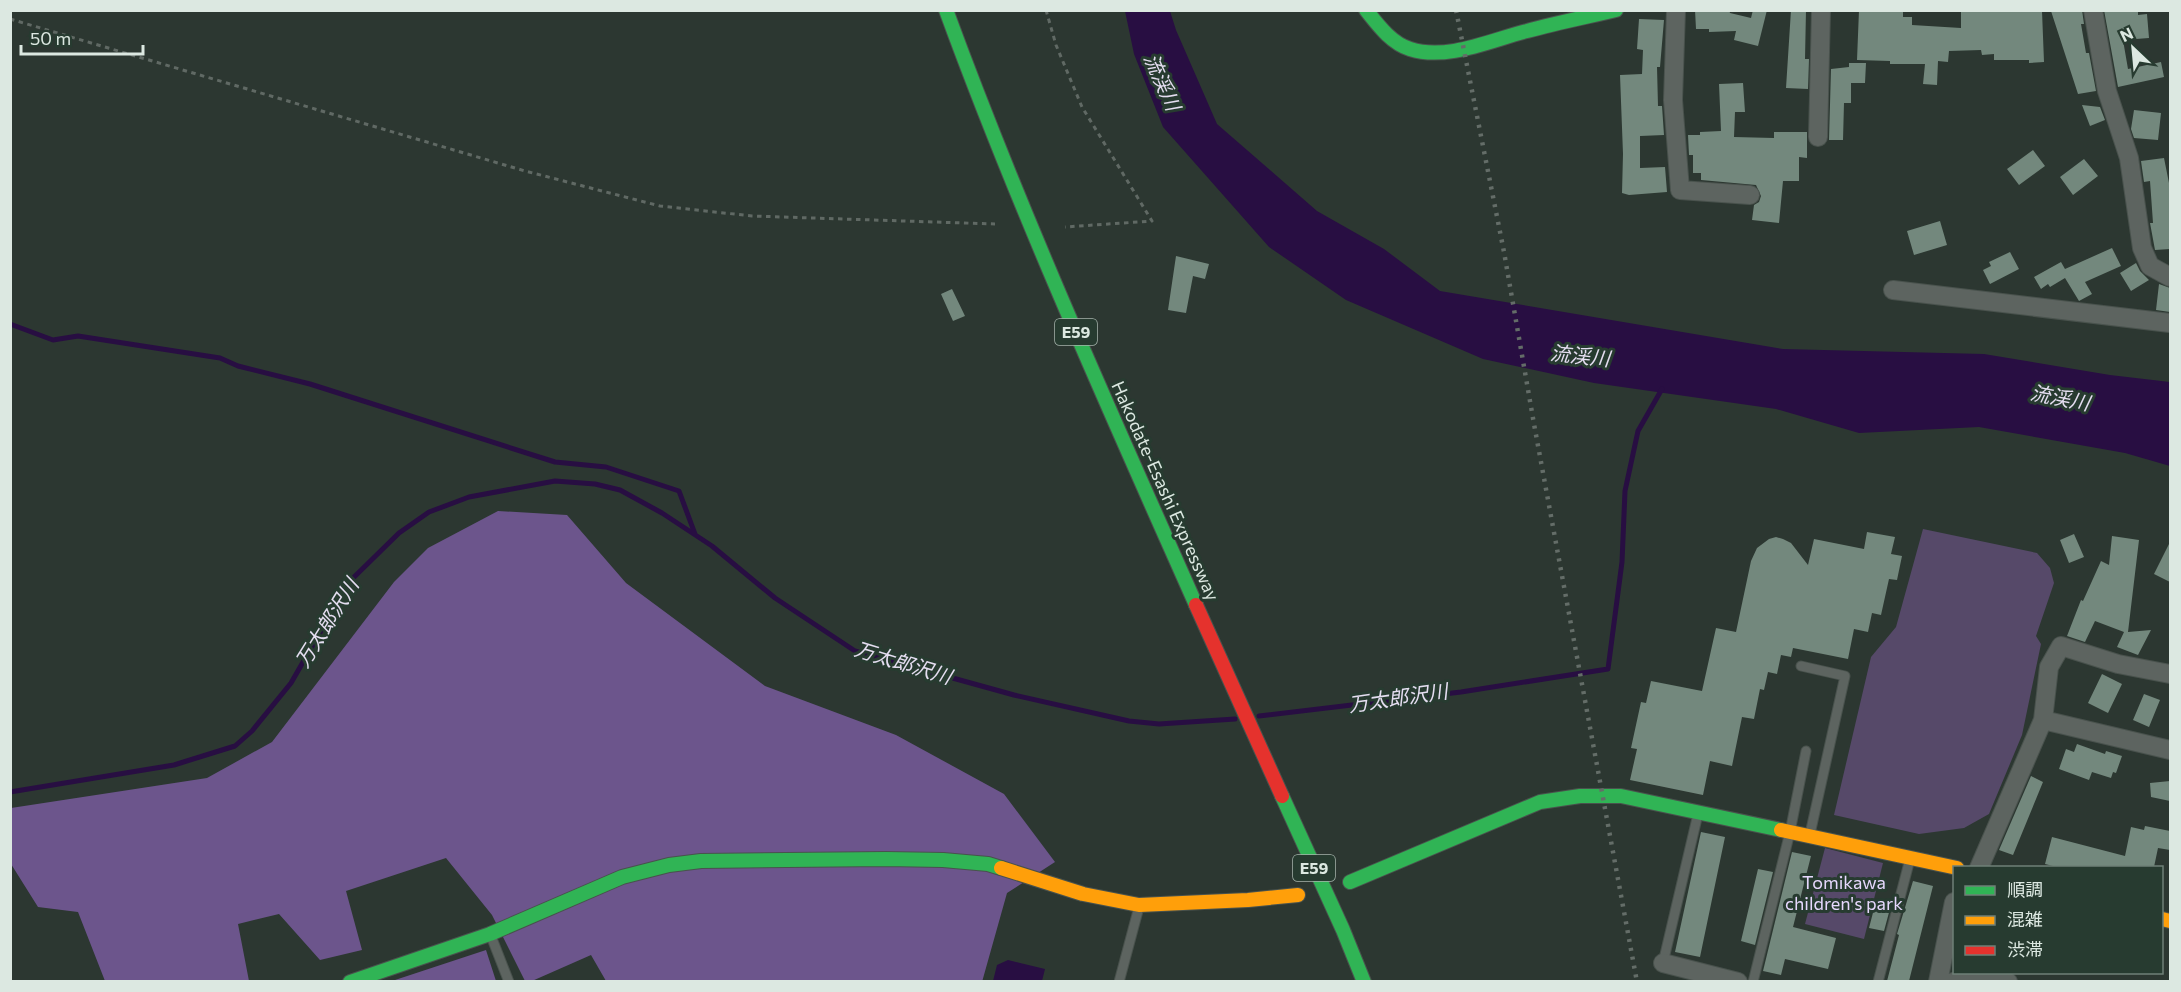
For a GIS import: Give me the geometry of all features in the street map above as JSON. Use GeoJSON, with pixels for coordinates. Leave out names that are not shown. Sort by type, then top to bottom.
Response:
{"type":"FeatureCollection","features":[{"type":"Feature","properties":{"kind":"main road","name":"Hakodate-Esashi Expressway"},"geometry":{"type":"LineString","coordinates":[[946,10],[970,76],[1070,319],[1215,650],[1343,930],[1363,980]]}},
{"type":"Feature","properties":{"kind":"main road"},"geometry":{"type":"LineString","coordinates":[[1366,10],[1385,34],[1397,43],[1426,53],[1462,47],[1616,10]]}},
{"type":"Feature","properties":{"kind":"main road"},"geometry":{"type":"LineString","coordinates":[[1350,882],[1540,802],[1580,796],[1621,796],[1953,866]]}},
{"type":"Feature","properties":{"kind":"main road"},"geometry":{"type":"LineString","coordinates":[[350,981],[490,934],[622,877],[669,865],[701,861],[886,859],[988,864],[1083,894],[1139,905],[1248,900],[1298,895]]}},
{"type":"Feature","properties":{"kind":"street"},"geometry":{"type":"LineString","coordinates":[[1676,10],[1673,100],[1680,190],[1750,195]]}},
{"type":"Feature","properties":{"kind":"street"},"geometry":{"type":"LineString","coordinates":[[1818,136],[1821,10]]}},
{"type":"Feature","properties":{"kind":"street"},"geometry":{"type":"LineString","coordinates":[[2093,10],[2107,91],[2129,158],[2142,248],[2150,266],[2170,276]]}},
{"type":"Feature","properties":{"kind":"street"},"geometry":{"type":"LineString","coordinates":[[1893,290],[2170,323]]}},
{"type":"Feature","properties":{"kind":"street"},"geometry":{"type":"LineString","coordinates":[[1979,866],[2043,720],[2049,667],[2061,646],[2118,664],[2170,674]]}},
{"type":"Feature","properties":{"kind":"street"},"geometry":{"type":"LineString","coordinates":[[2043,720],[2170,750]]}},
{"type":"Feature","properties":{"kind":"street"},"geometry":{"type":"LineString","coordinates":[[1938,981],[1953,907]]}},
{"type":"Feature","properties":{"kind":"street"},"geometry":{"type":"LineString","coordinates":[[1663,963],[1737,981]]}},
{"type":"Feature","properties":{"kind":"street"},"geometry":{"type":"LineString","coordinates":[[1953,981],[1989,978],[2008,981]]}},
{"type":"Feature","properties":{"kind":"lane"},"geometry":{"type":"LineString","coordinates":[[1801,666],[1845,676],[1809,836]]}},
{"type":"Feature","properties":{"kind":"lane"},"geometry":{"type":"LineString","coordinates":[[1753,981],[1790,832],[1806,751]]}},
{"type":"Feature","properties":{"kind":"lane"},"geometry":{"type":"LineString","coordinates":[[1663,963],[1698,812]]}},
{"type":"Feature","properties":{"kind":"lane"},"geometry":{"type":"LineString","coordinates":[[1878,981],[1910,857]]}},
{"type":"Feature","properties":{"kind":"lane"},"geometry":{"type":"LineString","coordinates":[[1119,981],[1139,905]]}},
{"type":"Feature","properties":{"kind":"lane"},"geometry":{"type":"LineString","coordinates":[[490,934],[509,981]]}},
{"type":"Feature","properties":{"kind":"path"},"geometry":{"type":"LineString","coordinates":[[1046,10],[1056,45],[1082,107],[1152,221],[1065,227]]}},
{"type":"Feature","properties":{"kind":"path"},"geometry":{"type":"LineString","coordinates":[[10,19],[525,171],[660,206],[752,216],[995,224]]}},
{"type":"Feature","properties":{"kind":"green space"},"geometry":{"type":"Polygon","coordinates":[[[1923,529],[2037,553],[2050,568],[2054,583],[2036,636],[2041,644],[2022,735],[1989,814],[1964,828],[1919,834],[1834,815],[1871,657],[1896,627],[1923,529]]]}},
{"type":"Feature","properties":{"kind":"green space","name":"Tomikawa children's park"},"geometry":{"type":"Polygon","coordinates":[[[1825,848],[1883,863],[1864,939],[1805,924],[1825,848]]]}},
{"type":"Feature","properties":{"kind":"shaded area"},"geometry":{"type":"Polygon","coordinates":[[[498,511],[567,515],[626,583],[765,686],[896,735],[1004,794],[1055,862],[1007,893],[982,982],[606,981],[591,955],[532,981],[525,981],[492,915],[446,858],[346,891],[362,950],[320,960],[279,914],[238,924],[249,981],[105,981],[78,912],[38,907],[11,864],[11,808],[207,778],[272,742],[394,582],[428,548],[498,511]]]}},
{"type":"Feature","properties":{"kind":"shaded area"},"geometry":{"type":"Polygon","coordinates":[[[486,950],[496,981],[389,982],[486,950]]]}},
{"type":"Feature","properties":{"kind":"water","name":"流渓川"},"geometry":{"type":"Polygon","coordinates":[[[1125,11],[1170,11],[1217,124],[1317,211],[1384,249],[1440,291],[1783,349],[1984,354],[2110,375],[2170,382],[2170,466],[2125,453],[1979,427],[1859,433],[1776,409],[1594,383],[1483,359],[1346,300],[1269,247],[1163,127],[1134,54],[1125,11]]]}},
{"type":"Feature","properties":{"kind":"water"},"geometry":{"type":"Polygon","coordinates":[[[1008,960],[1045,969],[1042,981],[993,981],[997,965],[1008,960]]]}},
{"type":"Feature","properties":{"kind":"building"},"geometry":{"type":"Polygon","coordinates":[[[1695,10],[1729,10],[1730,13],[1751,18],[1753,10],[1767,10],[1758,46],[1734,40],[1736,31],[1709,32],[1709,29],[1696,29],[1695,10]]]}},
{"type":"Feature","properties":{"kind":"building"},"geometry":{"type":"Polygon","coordinates":[[[1791,10],[1806,10],[1805,59],[1809,59],[1808,89],[1786,88],[1791,10]]]}},
{"type":"Feature","properties":{"kind":"building"},"geometry":{"type":"Polygon","coordinates":[[[1859,10],[1903,10],[1903,17],[1912,17],[1912,25],[1961,28],[1961,10],[2042,11],[2044,62],[1994,60],[1994,54],[1982,55],[1981,50],[1949,51],[1948,62],[1938,61],[1937,85],[1923,84],[1925,64],[1890,64],[1890,61],[1857,60],[1859,10]]]}},
{"type":"Feature","properties":{"kind":"building"},"geometry":{"type":"Polygon","coordinates":[[[2082,10],[2084,24],[2081,24],[2086,53],[2089,53],[2096,91],[2078,94],[2051,11],[2082,10]]]}},
{"type":"Feature","properties":{"kind":"building"},"geometry":{"type":"Polygon","coordinates":[[[2104,10],[2138,10],[2138,15],[2147,14],[2149,38],[2123,40],[2128,69],[2161,62],[2164,77],[2118,87],[2104,10]]]}},
{"type":"Feature","properties":{"kind":"building"},"geometry":{"type":"Polygon","coordinates":[[[1639,19],[1664,20],[1660,67],[1657,67],[1658,106],[1662,106],[1664,135],[1640,136],[1640,168],[1665,167],[1667,192],[1629,195],[1622,193],[1620,75],[1642,74],[1643,50],[1637,49],[1639,19]]]}},
{"type":"Feature","properties":{"kind":"building"},"geometry":{"type":"Polygon","coordinates":[[[1849,63],[1866,63],[1865,83],[1851,83],[1851,103],[1844,103],[1843,140],[1829,140],[1831,69],[1849,67],[1849,63]]]}},
{"type":"Feature","properties":{"kind":"building"},"geometry":{"type":"Polygon","coordinates":[[[1743,83],[1745,112],[1735,112],[1734,137],[1774,138],[1774,132],[1807,132],[1807,158],[1799,157],[1799,181],[1783,181],[1779,223],[1752,220],[1754,205],[1759,202],[1761,196],[1756,185],[1701,180],[1701,173],[1693,173],[1693,155],[1689,155],[1688,135],[1721,131],[1719,84],[1743,83]]]}},
{"type":"Feature","properties":{"kind":"building"},"geometry":{"type":"Polygon","coordinates":[[[2082,105],[2100,107],[2105,120],[2090,126],[2082,105]]]}},
{"type":"Feature","properties":{"kind":"building"},"geometry":{"type":"Polygon","coordinates":[[[2134,110],[2161,113],[2158,140],[2134,138],[2131,129],[2134,110]]]}},
{"type":"Feature","properties":{"kind":"building"},"geometry":{"type":"Polygon","coordinates":[[[2033,150],[2045,166],[2019,185],[2007,169],[2033,150]]]}},
{"type":"Feature","properties":{"kind":"building"},"geometry":{"type":"Polygon","coordinates":[[[2164,158],[2170,188],[2170,249],[2155,250],[2150,223],[2153,223],[2150,181],[2144,182],[2141,161],[2164,158]]]}},
{"type":"Feature","properties":{"kind":"building"},"geometry":{"type":"Polygon","coordinates":[[[2084,159],[2098,176],[2073,195],[2060,177],[2084,159]]]}},
{"type":"Feature","properties":{"kind":"building"},"geometry":{"type":"Polygon","coordinates":[[[1940,221],[1947,245],[1914,255],[1907,231],[1940,221]]]}},
{"type":"Feature","properties":{"kind":"building"},"geometry":{"type":"Polygon","coordinates":[[[2112,248],[2121,266],[2085,282],[2092,294],[2079,301],[2065,278],[2050,287],[2048,284],[2041,289],[2034,277],[2061,262],[2065,269],[2112,248]]]}},
{"type":"Feature","properties":{"kind":"building"},"geometry":{"type":"Polygon","coordinates":[[[2010,252],[2019,269],[1990,284],[1983,270],[1991,266],[1989,262],[2010,252]]]}},
{"type":"Feature","properties":{"kind":"building"},"geometry":{"type":"Polygon","coordinates":[[[1176,256],[1209,264],[1205,279],[1193,276],[1186,313],[1168,310],[1176,256]]]}},
{"type":"Feature","properties":{"kind":"building"},"geometry":{"type":"Polygon","coordinates":[[[2136,263],[2149,280],[2131,291],[2120,273],[2136,263]]]}},
{"type":"Feature","properties":{"kind":"building"},"geometry":{"type":"Polygon","coordinates":[[[2159,284],[2170,288],[2170,312],[2156,310],[2159,284]]]}},
{"type":"Feature","properties":{"kind":"building"},"geometry":{"type":"Polygon","coordinates":[[[952,289],[965,316],[953,321],[941,294],[952,289]]]}},
{"type":"Feature","properties":{"kind":"building"},"geometry":{"type":"Polygon","coordinates":[[[1867,532],[1895,537],[1891,554],[1902,556],[1897,580],[1889,579],[1881,615],[1872,613],[1868,632],[1854,629],[1848,659],[1793,648],[1791,657],[1781,655],[1777,674],[1768,672],[1764,690],[1760,689],[1754,719],[1742,717],[1732,766],[1710,761],[1703,795],[1630,780],[1637,749],[1631,748],[1641,702],[1646,703],[1651,681],[1702,691],[1716,628],[1736,632],[1751,561],[1757,548],[1769,539],[1776,537],[1783,539],[1791,543],[1808,565],[1814,539],[1864,549],[1867,532]]]}},
{"type":"Feature","properties":{"kind":"building"},"geometry":{"type":"Polygon","coordinates":[[[2074,534],[2084,557],[2069,563],[2060,540],[2074,534]]]}},
{"type":"Feature","properties":{"kind":"building"},"geometry":{"type":"Polygon","coordinates":[[[2112,536],[2139,540],[2128,632],[2151,630],[2138,655],[2117,647],[2124,632],[2095,621],[2085,642],[2067,636],[2081,600],[2083,601],[2101,561],[2109,565],[2112,536]]]}},
{"type":"Feature","properties":{"kind":"building"},"geometry":{"type":"Polygon","coordinates":[[[2170,542],[2170,582],[2154,574],[2170,542]]]}},
{"type":"Feature","properties":{"kind":"building"},"geometry":{"type":"Polygon","coordinates":[[[2102,674],[2122,684],[2108,713],[2088,703],[2102,674]]]}},
{"type":"Feature","properties":{"kind":"building"},"geometry":{"type":"Polygon","coordinates":[[[2144,694],[2160,700],[2149,727],[2133,720],[2144,694]]]}},
{"type":"Feature","properties":{"kind":"building"},"geometry":{"type":"Polygon","coordinates":[[[2077,744],[2105,754],[2106,751],[2122,756],[2116,773],[2113,772],[2111,778],[2092,772],[2089,780],[2059,769],[2066,749],[2074,752],[2077,744]]]}},
{"type":"Feature","properties":{"kind":"building"},"geometry":{"type":"Polygon","coordinates":[[[2031,776],[2043,782],[2013,855],[1999,850],[2031,776]]]}},
{"type":"Feature","properties":{"kind":"building"},"geometry":{"type":"Polygon","coordinates":[[[2170,781],[2170,801],[2151,797],[2150,783],[2170,781]]]}},
{"type":"Feature","properties":{"kind":"building"},"geometry":{"type":"Polygon","coordinates":[[[2145,826],[2170,831],[2170,850],[2158,848],[2154,866],[2053,866],[2045,864],[2052,837],[2125,856],[2131,827],[2144,830],[2145,826]]]}},
{"type":"Feature","properties":{"kind":"building"},"geometry":{"type":"Polygon","coordinates":[[[1701,832],[1725,837],[1700,957],[1675,952],[1701,832]]]}},
{"type":"Feature","properties":{"kind":"building"},"geometry":{"type":"Polygon","coordinates":[[[1792,852],[1811,856],[1793,927],[1836,938],[1828,969],[1785,959],[1781,975],[1763,971],[1792,852]]]}},
{"type":"Feature","properties":{"kind":"building"},"geometry":{"type":"Polygon","coordinates":[[[1758,869],[1773,872],[1755,945],[1741,941],[1758,869]]]}},
{"type":"Feature","properties":{"kind":"building"},"geometry":{"type":"Polygon","coordinates":[[[1913,881],[1933,886],[1909,981],[1887,981],[1899,935],[1897,934],[1913,881]]]}},
{"type":"Feature","properties":{"kind":"building"},"geometry":{"type":"Polygon","coordinates":[[[1876,901],[1891,905],[1884,931],[1869,928],[1876,901]]]}},
{"type":"Feature","properties":{"kind":"waterway"},"geometry":{"type":"LineString","coordinates":[[10,324],[53,340],[78,336],[220,358],[238,366],[310,384],[555,462],[606,467],[679,491],[695,534]]}},
{"type":"Feature","properties":{"kind":"waterway","name":"万太郎沢川"},"geometry":{"type":"LineString","coordinates":[[1259,716],[1461,692],[1608,669],[1622,562],[1625,491],[1638,431],[1662,389]]}},
{"type":"Feature","properties":{"kind":"waterway","name":"万太郎沢川"},"geometry":{"type":"LineString","coordinates":[[10,792],[174,765],[235,746],[252,731],[291,683],[349,582],[399,533],[429,512],[469,497],[555,481],[595,484],[620,490],[662,513],[712,546],[775,598],[855,651],[1014,695],[1129,721],[1159,724],[1235,719]]}},
{"type":"Feature","properties":{"kind":"railway"},"geometry":{"type":"LineString","coordinates":[[1456,10],[1504,252],[1637,982]]}},
{"type":"Feature","properties":{"kind":"traffic: fast"},"geometry":{"type":"LineString","coordinates":[[946,10],[974,86],[1035,235],[1196,605]]}},
{"type":"Feature","properties":{"kind":"traffic: fast"},"geometry":{"type":"LineString","coordinates":[[1366,10],[1385,33],[1403,46],[1424,52],[1439,53],[1469,48],[1538,28],[1616,10]]}},
{"type":"Feature","properties":{"kind":"traffic: fast"},"geometry":{"type":"LineString","coordinates":[[1282,796],[1364,982]]}},
{"type":"Feature","properties":{"kind":"traffic: fast"},"geometry":{"type":"LineString","coordinates":[[1350,882],[1540,802],[1580,796],[1621,796],[1781,830]]}},
{"type":"Feature","properties":{"kind":"traffic: fast"},"geometry":{"type":"LineString","coordinates":[[350,982],[490,934],[622,877],[669,865],[701,861],[886,859],[943,860],[988,864],[1001,868]]}},
{"type":"Feature","properties":{"kind":"traffic: slow"},"geometry":{"type":"LineString","coordinates":[[1781,830],[1953,867]]}},
{"type":"Feature","properties":{"kind":"traffic: slow"},"geometry":{"type":"LineString","coordinates":[[1001,868],[1083,894],[1139,905],[1248,900],[1298,895]]}},
{"type":"Feature","properties":{"kind":"traffic: slow"},"geometry":{"type":"LineString","coordinates":[[2163,919],[2170,921]]}},
{"type":"Feature","properties":{"kind":"traffic: jam"},"geometry":{"type":"LineString","coordinates":[[1196,605],[1282,796]]}}]}
